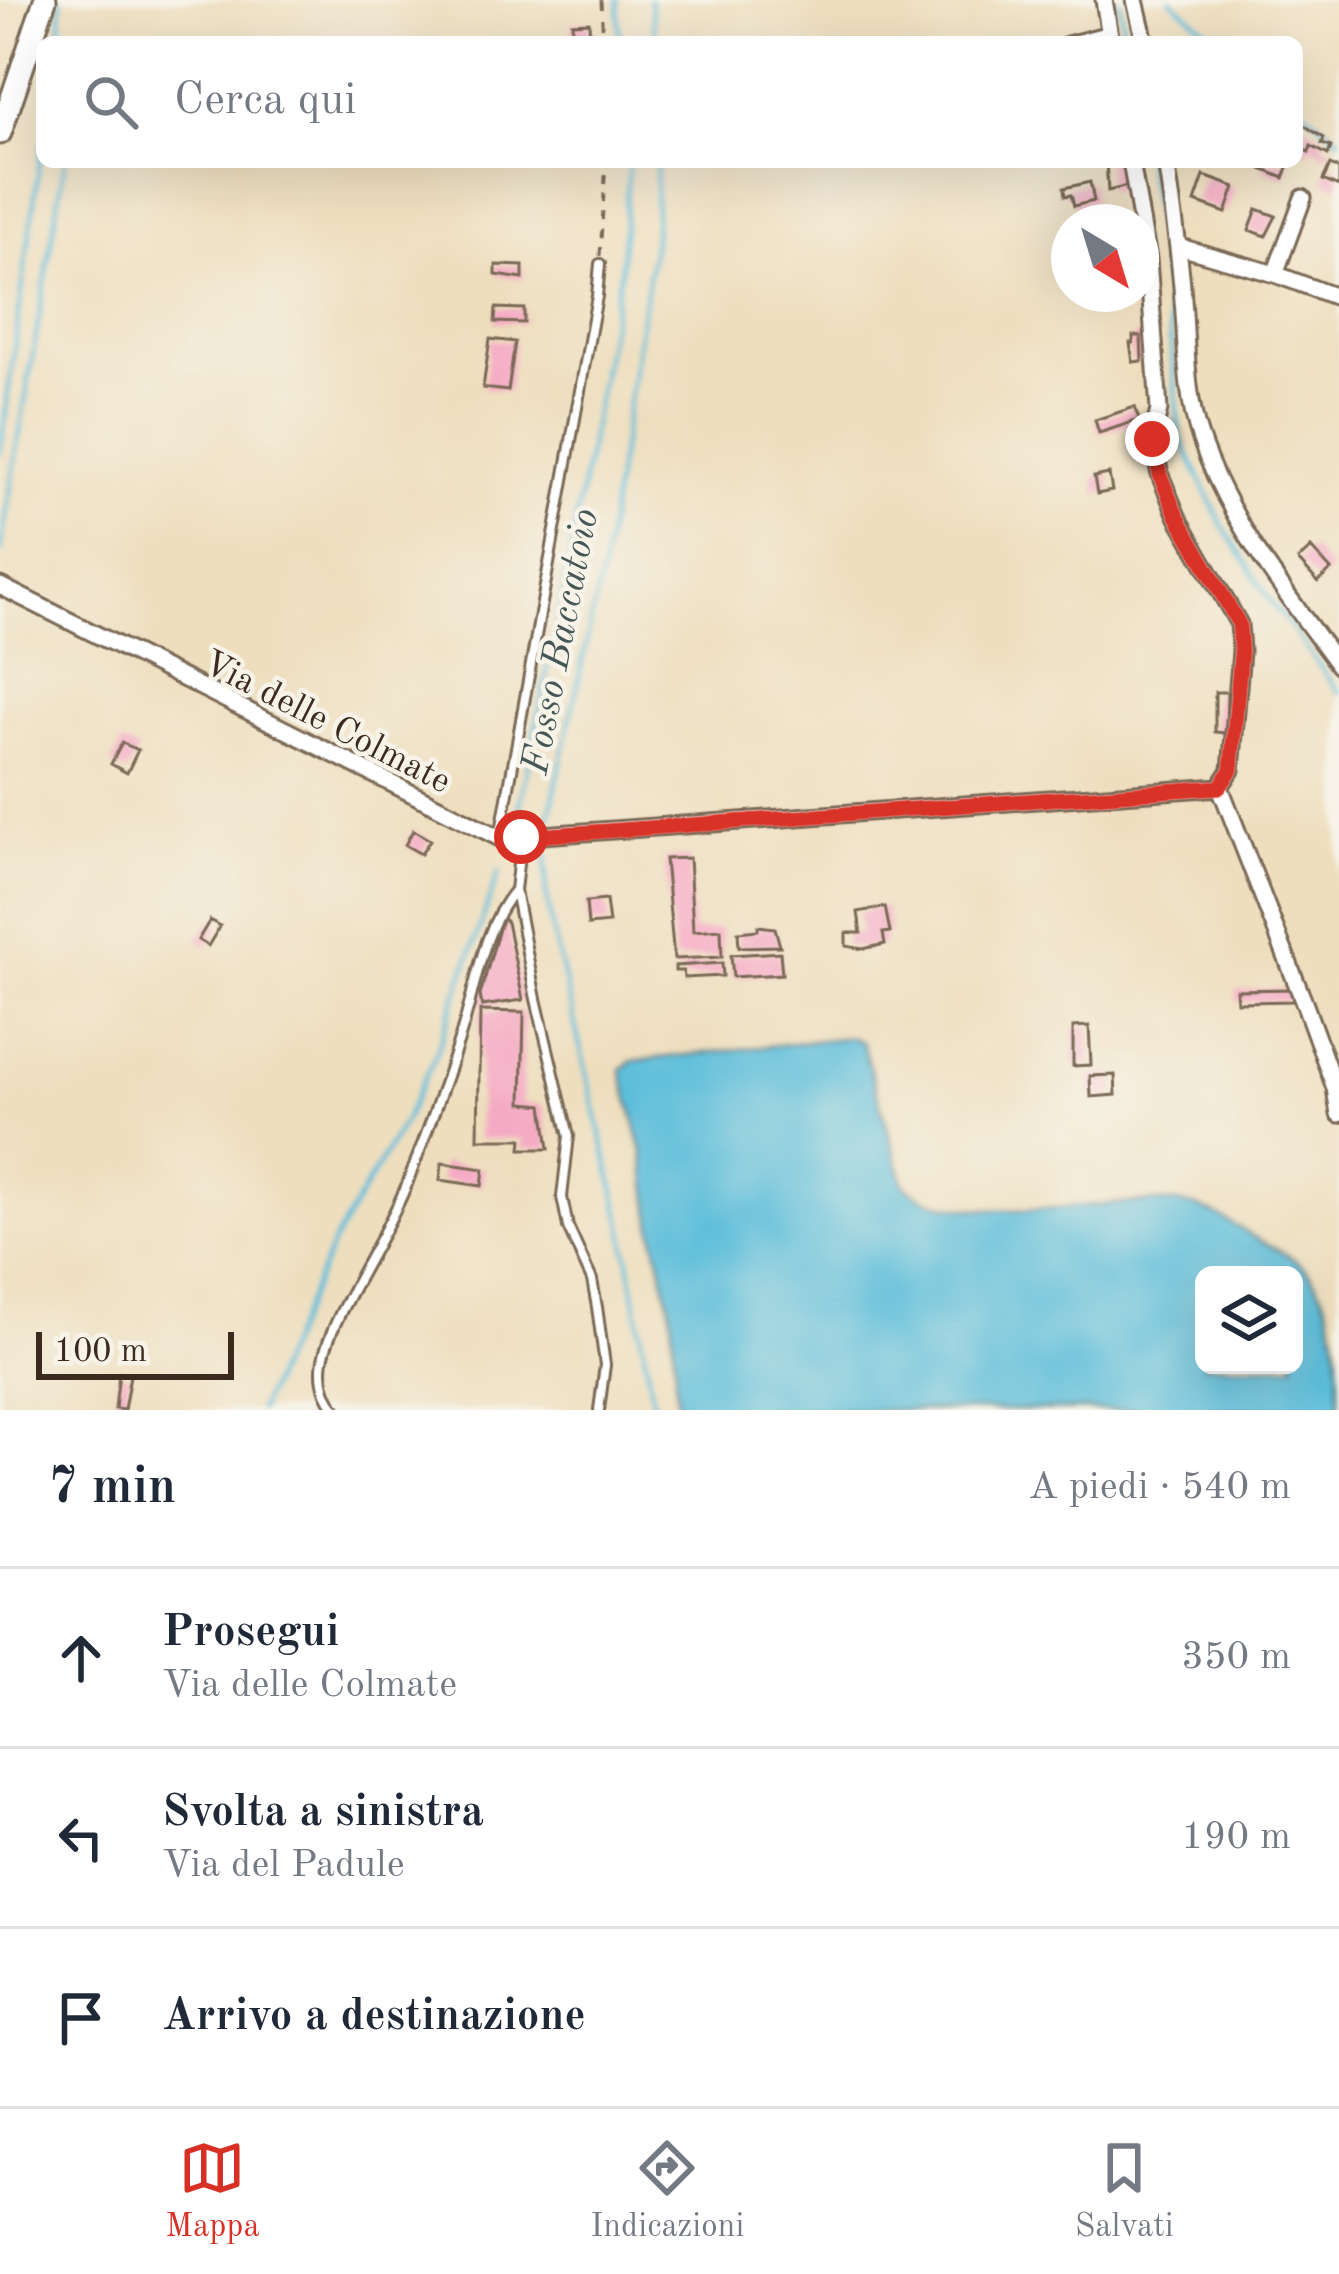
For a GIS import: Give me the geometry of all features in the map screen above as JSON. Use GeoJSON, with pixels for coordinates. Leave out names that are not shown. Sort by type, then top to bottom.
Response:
{"type":"FeatureCollection","features":[{"type":"Feature","properties":{"kind":"main road"},"geometry":{"type":"LineString","coordinates":[[38,36],[46,0]]}},
{"type":"Feature","properties":{"kind":"main road"},"geometry":{"type":"LineString","coordinates":[[1,126],[36,46]]}},
{"type":"Feature","properties":{"kind":"street"},"geometry":{"type":"LineString","coordinates":[[1104,0],[1110,36]]}},
{"type":"Feature","properties":{"kind":"street"},"geometry":{"type":"LineString","coordinates":[[1135,0],[1144,36]]}},
{"type":"Feature","properties":{"kind":"street"},"geometry":{"type":"LineString","coordinates":[[1132,168],[1148,259],[1159,410],[1152,439],[1160,475],[1177,516],[1239,624],[1231,770],[1220,787],[1305,1005],[1335,1088],[1339,1114]]}},
{"type":"Feature","properties":{"kind":"street"},"geometry":{"type":"LineString","coordinates":[[1167,168],[1180,247],[1191,400],[1199,436],[1219,483],[1285,592],[1339,666]]}},
{"type":"Feature","properties":{"kind":"street"},"geometry":{"type":"LineString","coordinates":[[1275,274],[1303,198]]}},
{"type":"Feature","properties":{"kind":"street"},"geometry":{"type":"LineString","coordinates":[[1180,247],[1339,298]]}},
{"type":"Feature","properties":{"kind":"street","name":"Via delle Colmate"},"geometry":{"type":"LineString","coordinates":[[0,586],[500,838],[1220,787]]}},
{"type":"Feature","properties":{"kind":"lane"},"geometry":{"type":"LineString","coordinates":[[500,838],[600,264]]}},
{"type":"Feature","properties":{"kind":"lane"},"geometry":{"type":"LineString","coordinates":[[528,837],[515,890],[569,1136],[562,1197],[597,1307],[605,1365],[598,1410]]}},
{"type":"Feature","properties":{"kind":"lane"},"geometry":{"type":"LineString","coordinates":[[336,1410],[325,1397],[320,1375],[326,1344],[405,1190],[460,1036],[490,928],[515,890]]}},
{"type":"Feature","properties":{"kind":"path"},"geometry":{"type":"LineString","coordinates":[[601,0],[603,36]]}},
{"type":"Feature","properties":{"kind":"path"},"geometry":{"type":"LineString","coordinates":[[600,264],[607,168]]}},
{"type":"Feature","properties":{"kind":"water"},"geometry":{"type":"Polygon","coordinates":[[[850,1037],[862,1043],[904,1184],[926,1199],[994,1210],[1184,1204],[1213,1214],[1299,1263],[1302,1266],[1195,1266],[1195,1374],[1303,1374],[1303,1267],[1322,1294],[1334,1331],[1339,1410],[677,1410],[672,1316],[643,1152],[621,1069],[633,1061],[850,1037]]]}},
{"type":"Feature","properties":{"kind":"building"},"geometry":{"type":"Polygon","coordinates":[[[589,22],[590,36],[573,36],[572,23],[589,22]]]}},
{"type":"Feature","properties":{"kind":"building"},"geometry":{"type":"Polygon","coordinates":[[[1303,125],[1331,147],[1328,155],[1311,146],[1309,152],[1303,150],[1303,125]]]}},
{"type":"Feature","properties":{"kind":"building"},"geometry":{"type":"Polygon","coordinates":[[[1330,165],[1339,169],[1339,187],[1323,180],[1330,165]]]}},
{"type":"Feature","properties":{"kind":"building"},"geometry":{"type":"Polygon","coordinates":[[[1106,168],[1125,168],[1128,186],[1108,191],[1106,168]]]}},
{"type":"Feature","properties":{"kind":"building"},"geometry":{"type":"Polygon","coordinates":[[[1262,168],[1288,168],[1284,178],[1262,168]]]}},
{"type":"Feature","properties":{"kind":"building"},"geometry":{"type":"Polygon","coordinates":[[[1204,176],[1235,187],[1226,213],[1195,202],[1204,176]]]}},
{"type":"Feature","properties":{"kind":"building"},"geometry":{"type":"Polygon","coordinates":[[[1090,182],[1094,201],[1073,204],[1064,188],[1090,182]]]}},
{"type":"Feature","properties":{"kind":"building"},"geometry":{"type":"Polygon","coordinates":[[[1257,209],[1276,216],[1266,236],[1249,230],[1257,209]]]}},
{"type":"Feature","properties":{"kind":"building"},"geometry":{"type":"Polygon","coordinates":[[[496,265],[523,266],[523,279],[496,275],[496,265]]]}},
{"type":"Feature","properties":{"kind":"building"},"geometry":{"type":"Polygon","coordinates":[[[496,308],[524,309],[524,323],[495,322],[496,308]]]}},
{"type":"Feature","properties":{"kind":"building"},"geometry":{"type":"Polygon","coordinates":[[[1133,336],[1141,336],[1142,361],[1133,362],[1133,336]]]}},
{"type":"Feature","properties":{"kind":"building"},"geometry":{"type":"Polygon","coordinates":[[[490,339],[515,342],[508,391],[483,388],[490,339]]]}},
{"type":"Feature","properties":{"kind":"building"},"geometry":{"type":"Polygon","coordinates":[[[1135,407],[1139,420],[1099,433],[1095,420],[1135,407]]]}},
{"type":"Feature","properties":{"kind":"building"},"geometry":{"type":"Polygon","coordinates":[[[1109,474],[1112,491],[1097,494],[1094,477],[1109,474]]]}},
{"type":"Feature","properties":{"kind":"building"},"geometry":{"type":"Polygon","coordinates":[[[1311,548],[1331,570],[1318,582],[1298,560],[1311,548]]]}},
{"type":"Feature","properties":{"kind":"building"},"geometry":{"type":"Polygon","coordinates":[[[1215,692],[1227,692],[1226,733],[1215,732],[1215,692]]]}},
{"type":"Feature","properties":{"kind":"building"},"geometry":{"type":"Polygon","coordinates":[[[122,743],[138,750],[127,773],[111,764],[122,743]]]}},
{"type":"Feature","properties":{"kind":"building"},"geometry":{"type":"Polygon","coordinates":[[[413,830],[430,840],[421,854],[405,845],[413,830]]]}},
{"type":"Feature","properties":{"kind":"building"},"geometry":{"type":"Polygon","coordinates":[[[689,858],[693,931],[721,929],[722,957],[674,959],[665,859],[689,858]]]}},
{"type":"Feature","properties":{"kind":"building"},"geometry":{"type":"Polygon","coordinates":[[[606,900],[609,923],[588,925],[586,902],[606,900]]]}},
{"type":"Feature","properties":{"kind":"building"},"geometry":{"type":"Polygon","coordinates":[[[885,907],[890,932],[883,933],[885,944],[863,949],[846,946],[846,933],[861,933],[858,912],[885,907]]]}},
{"type":"Feature","properties":{"kind":"building"},"geometry":{"type":"Polygon","coordinates":[[[502,918],[507,922],[523,1000],[482,1006],[480,995],[502,918]]]}},
{"type":"Feature","properties":{"kind":"building"},"geometry":{"type":"Polygon","coordinates":[[[210,920],[220,926],[208,946],[198,940],[210,920]]]}},
{"type":"Feature","properties":{"kind":"building"},"geometry":{"type":"Polygon","coordinates":[[[758,926],[775,928],[780,946],[739,947],[738,932],[758,930],[758,926]]]}},
{"type":"Feature","properties":{"kind":"building"},"geometry":{"type":"Polygon","coordinates":[[[780,952],[782,974],[733,977],[731,955],[780,952]]]}},
{"type":"Feature","properties":{"kind":"building"},"geometry":{"type":"Polygon","coordinates":[[[722,963],[723,976],[684,978],[683,971],[675,971],[675,966],[722,963]]]}},
{"type":"Feature","properties":{"kind":"building"},"geometry":{"type":"Polygon","coordinates":[[[1292,989],[1293,1001],[1237,1002],[1236,990],[1292,989]]]}},
{"type":"Feature","properties":{"kind":"building"},"geometry":{"type":"Polygon","coordinates":[[[480,1011],[524,1012],[522,1103],[543,1105],[549,1149],[521,1149],[522,1139],[478,1139],[480,1011]]]}},
{"type":"Feature","properties":{"kind":"building"},"geometry":{"type":"Polygon","coordinates":[[[1089,1026],[1091,1065],[1073,1066],[1073,1027],[1089,1026]]]}},
{"type":"Feature","properties":{"kind":"building"},"geometry":{"type":"Polygon","coordinates":[[[1115,1075],[1116,1095],[1091,1097],[1090,1076],[1115,1075]]]}},
{"type":"Feature","properties":{"kind":"building"},"geometry":{"type":"Polygon","coordinates":[[[442,1163],[484,1169],[482,1186],[440,1180],[442,1163]]]}},
{"type":"Feature","properties":{"kind":"building"},"geometry":{"type":"Polygon","coordinates":[[[119,1373],[130,1375],[124,1410],[115,1409],[119,1373]]]}},
{"type":"Feature","properties":{"kind":"waterway"},"geometry":{"type":"LineString","coordinates":[[61,0],[61,36]]}},
{"type":"Feature","properties":{"kind":"waterway"},"geometry":{"type":"LineString","coordinates":[[618,0],[620,36]]}},
{"type":"Feature","properties":{"kind":"waterway","name":"Fosso Baccatoio"},"geometry":{"type":"LineString","coordinates":[[650,0],[655,36]]}},
{"type":"Feature","properties":{"kind":"waterway"},"geometry":{"type":"LineString","coordinates":[[1119,0],[1125,36]]}},
{"type":"Feature","properties":{"kind":"waterway"},"geometry":{"type":"LineString","coordinates":[[1171,0],[1215,36]]}},
{"type":"Feature","properties":{"kind":"waterway"},"geometry":{"type":"LineString","coordinates":[[1303,109],[1339,138]]}},
{"type":"Feature","properties":{"kind":"waterway"},"geometry":{"type":"LineString","coordinates":[[0,454],[39,168]]}},
{"type":"Feature","properties":{"kind":"waterway"},"geometry":{"type":"LineString","coordinates":[[0,552],[64,168]]}},
{"type":"Feature","properties":{"kind":"waterway"},"geometry":{"type":"LineString","coordinates":[[517,819],[621,268],[629,168]]}},
{"type":"Feature","properties":{"kind":"waterway","name":"Fosso Baccatoio"},"geometry":{"type":"LineString","coordinates":[[547,828],[602,569],[654,240],[657,168]]}},
{"type":"Feature","properties":{"kind":"waterway"},"geometry":{"type":"LineString","coordinates":[[1147,168],[1162,252],[1180,437],[1222,524],[1271,602],[1339,692]]}},
{"type":"Feature","properties":{"kind":"waterway","name":"Fosso Baccatoio"},"geometry":{"type":"LineString","coordinates":[[547,839],[546,891],[553,934],[623,1225],[654,1410]]}},
{"type":"Feature","properties":{"kind":"waterway"},"geometry":{"type":"LineString","coordinates":[[259,1410],[333,1243],[404,1121],[436,1054],[499,872]]}},
{"type":"Feature","properties":{"kind":"route"},"geometry":{"type":"LineString","coordinates":[[521,837],[1220,787],[1231,770],[1239,624],[1177,516],[1152,439]]}}]}
